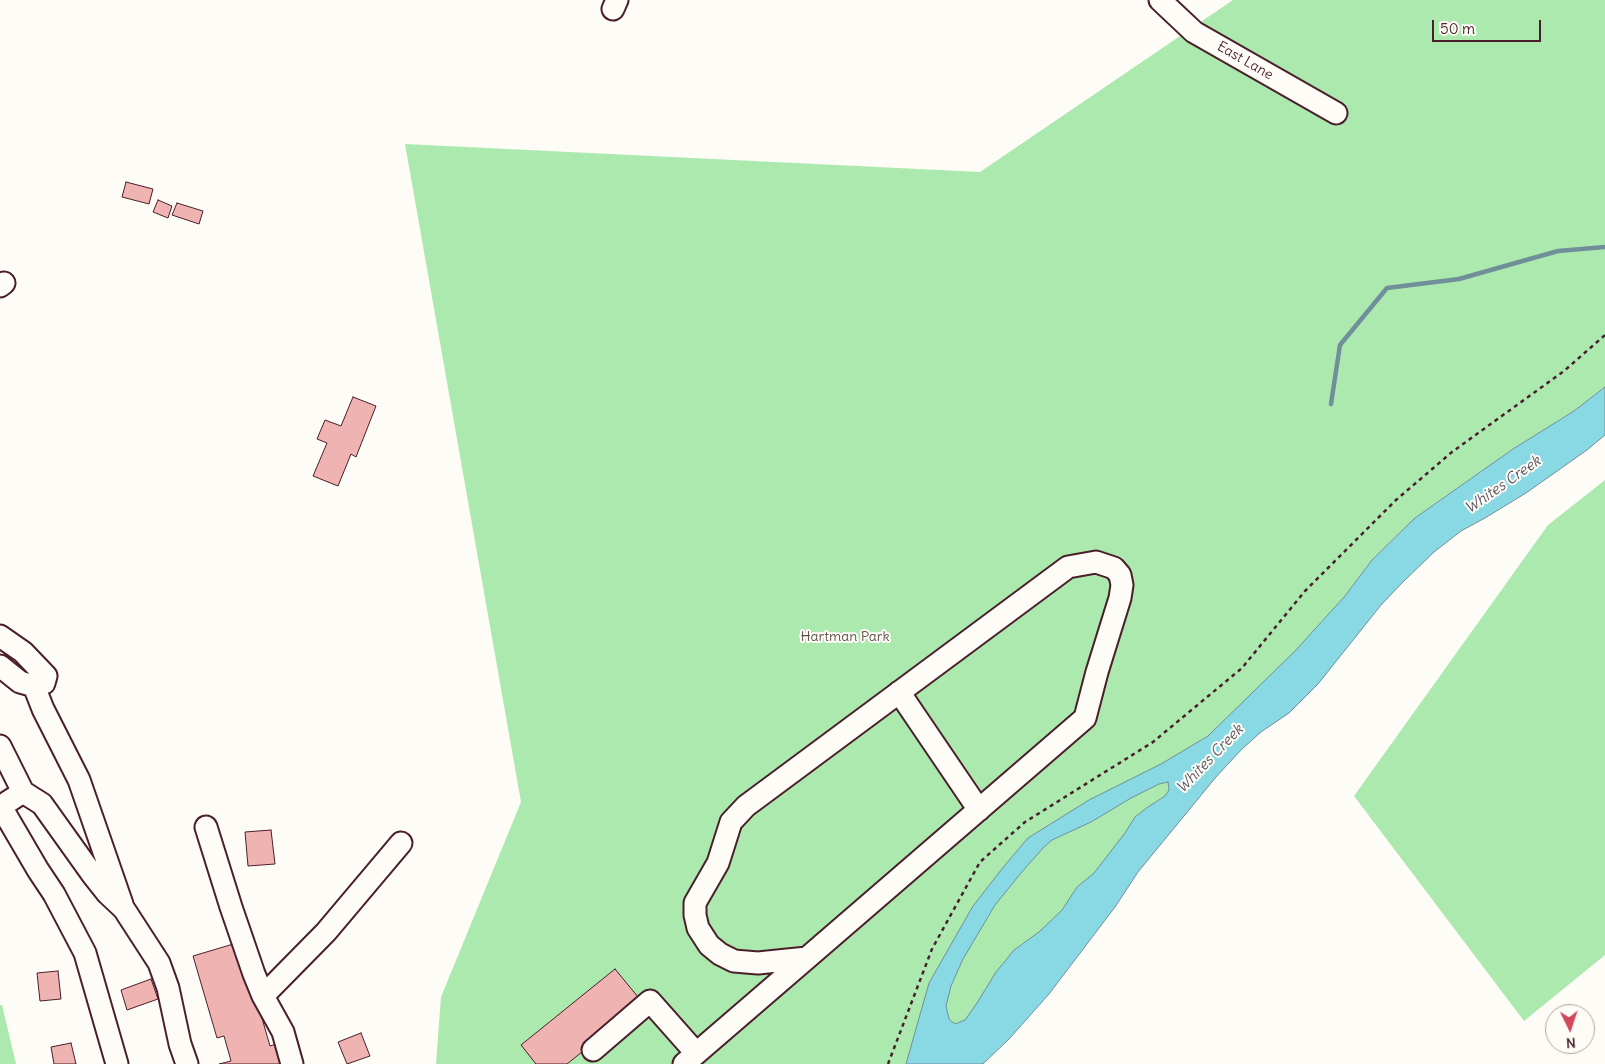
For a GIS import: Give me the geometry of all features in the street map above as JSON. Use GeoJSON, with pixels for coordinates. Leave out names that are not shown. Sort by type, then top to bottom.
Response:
{"type":"FeatureCollection","features":[{"type":"Feature","properties":{"kind":"street","name":"East Lane"},"geometry":{"type":"LineString","coordinates":[[1160,0],[1194,32],[1336,113]]}},
{"type":"Feature","properties":{"kind":"street"},"geometry":{"type":"LineString","coordinates":[[593,1050],[650,1001],[690,1059],[979,810],[1085,718],[1120,598],[1122,585],[1120,575],[1114,568],[1096,562],[1068,567],[746,806],[731,822],[718,863],[694,902],[698,928],[708,945],[734,961],[758,963],[807,958]]}},
{"type":"Feature","properties":{"kind":"street"},"geometry":{"type":"LineString","coordinates":[[0,636],[23,652],[46,676],[44,683],[34,686],[20,682],[0,666]]}},
{"type":"Feature","properties":{"kind":"street"},"geometry":{"type":"LineString","coordinates":[[34,686],[43,709],[79,780],[124,910]]}},
{"type":"Feature","properties":{"kind":"street"},"geometry":{"type":"LineString","coordinates":[[900,692],[979,810]]}},
{"type":"Feature","properties":{"kind":"street"},"geometry":{"type":"LineString","coordinates":[[0,746],[23,792],[42,804],[92,874],[124,910],[159,962],[168,988],[180,1044],[187,1064]]}},
{"type":"Feature","properties":{"kind":"street"},"geometry":{"type":"LineString","coordinates":[[23,792],[0,806],[54,894],[85,953],[117,1064]]}},
{"type":"Feature","properties":{"kind":"street"},"geometry":{"type":"LineString","coordinates":[[206,827],[254,974],[263,996],[283,1032],[292,1064]]}},
{"type":"Feature","properties":{"kind":"street"},"geometry":{"type":"LineString","coordinates":[[263,996],[326,932],[401,843]]}},
{"type":"Feature","properties":{"kind":"path"},"geometry":{"type":"LineString","coordinates":[[888,1064],[932,948],[980,862],[1025,822],[1152,742],[1242,668],[1305,591],[1396,500],[1452,452],[1564,371],[1605,335]]}},
{"type":"Feature","properties":{"kind":"green space","name":"Hartman Park"},"geometry":{"type":"Polygon","coordinates":[[[1233,0],[1605,0],[1605,387],[1574,411],[1513,449],[1415,518],[1372,560],[1345,596],[934,1064],[436,1064],[441,997],[521,802],[405,144],[980,172],[1233,0]]]}},
{"type":"Feature","properties":{"kind":"green space"},"geometry":{"type":"Polygon","coordinates":[[[1605,480],[1605,955],[1524,1021],[1354,796],[1548,525],[1605,480]]]}},
{"type":"Feature","properties":{"kind":"green space"},"geometry":{"type":"Polygon","coordinates":[[[0,1005],[2,1005],[16,1064],[0,1064],[0,1005]]]}},
{"type":"Feature","properties":{"kind":"water","name":"Whites Creek"},"geometry":{"type":"Polygon","coordinates":[[[1605,387],[1605,435],[1526,493],[1461,531],[1434,552],[1402,583],[1381,605],[1318,684],[1289,713],[1261,732],[1242,749],[1216,777],[1138,872],[1115,907],[1049,994],[1010,1038],[983,1064],[906,1064],[929,983],[973,906],[1028,838],[1089,800],[1161,764],[1208,736],[1296,650],[1345,596],[1372,560],[1415,518],[1513,449],[1574,411],[1605,387]],[[1168,782],[1159,784],[1091,822],[1052,840],[1043,848],[995,905],[963,959],[951,986],[946,1006],[949,1019],[955,1024],[965,1020],[996,972],[1014,950],[1039,932],[1062,910],[1077,887],[1094,873],[1135,817],[1165,796],[1169,790],[1168,782]]]}},
{"type":"Feature","properties":{"kind":"building"},"geometry":{"type":"Polygon","coordinates":[[[126,182],[153,189],[149,204],[122,197],[126,182]]]}},
{"type":"Feature","properties":{"kind":"building"},"geometry":{"type":"Polygon","coordinates":[[[158,200],[172,206],[168,218],[153,212],[158,200]]]}},
{"type":"Feature","properties":{"kind":"building"},"geometry":{"type":"Polygon","coordinates":[[[177,203],[203,211],[199,224],[172,215],[177,203]]]}},
{"type":"Feature","properties":{"kind":"building"},"geometry":{"type":"Polygon","coordinates":[[[353,397],[376,406],[356,457],[351,454],[338,486],[313,476],[327,443],[317,439],[325,420],[341,426],[353,397]]]}},
{"type":"Feature","properties":{"kind":"building"},"geometry":{"type":"Polygon","coordinates":[[[271,830],[275,864],[248,866],[245,832],[271,830]]]}},
{"type":"Feature","properties":{"kind":"building"},"geometry":{"type":"Polygon","coordinates":[[[240,942],[270,1046],[280,1043],[286,1064],[219,1064],[231,1061],[224,1036],[217,1038],[193,956],[240,942]]]}},
{"type":"Feature","properties":{"kind":"building"},"geometry":{"type":"Polygon","coordinates":[[[615,969],[643,1003],[567,1064],[536,1064],[521,1045],[615,969]]]}},
{"type":"Feature","properties":{"kind":"building"},"geometry":{"type":"Polygon","coordinates":[[[58,971],[61,999],[40,1001],[37,973],[58,971]]]}},
{"type":"Feature","properties":{"kind":"building"},"geometry":{"type":"Polygon","coordinates":[[[151,979],[158,999],[127,1010],[121,990],[151,979]]]}},
{"type":"Feature","properties":{"kind":"building"},"geometry":{"type":"Polygon","coordinates":[[[361,1033],[370,1056],[347,1064],[338,1042],[361,1033]]]}},
{"type":"Feature","properties":{"kind":"building"},"geometry":{"type":"Polygon","coordinates":[[[71,1043],[76,1064],[54,1064],[51,1047],[71,1043]]]}},
{"type":"Feature","properties":{"kind":"waterway"},"geometry":{"type":"LineString","coordinates":[[1331,404],[1340,345],[1387,288],[1459,279],[1558,251],[1605,247]]}}]}
